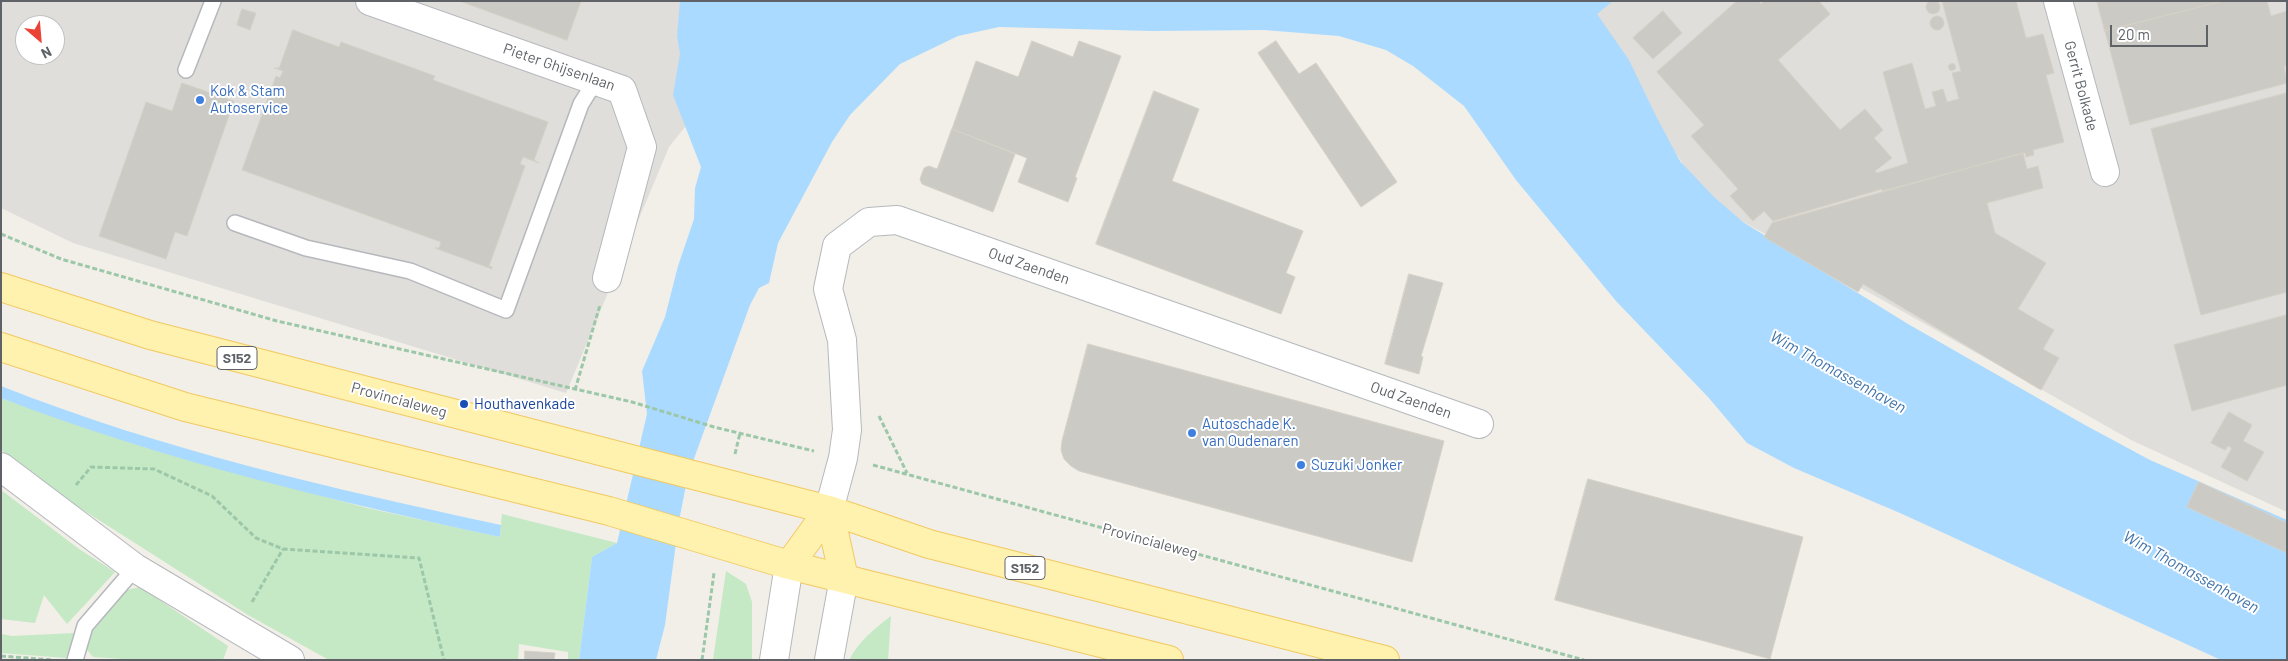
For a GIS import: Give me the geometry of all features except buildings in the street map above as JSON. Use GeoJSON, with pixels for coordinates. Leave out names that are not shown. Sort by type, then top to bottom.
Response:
{"type":"FeatureCollection","features":[{"type":"Feature","properties":{"kind":"main road","name":"Provincialeweg"},"geometry":{"type":"LineString","coordinates":[[1,287],[150,335],[622,456],[710,481],[829,510],[929,544],[1385,660]]}},
{"type":"Feature","properties":{"kind":"main road"},"geometry":{"type":"LineString","coordinates":[[1,347],[185,407],[609,511],[790,564],[1170,660]]}},
{"type":"Feature","properties":{"kind":"main road"},"geometry":{"type":"LineString","coordinates":[[790,564],[829,510]]}},
{"type":"Feature","properties":{"kind":"main road"},"geometry":{"type":"LineString","coordinates":[[829,510],[844,578]]}},
{"type":"Feature","properties":{"kind":"street","name":"Pieter Ghijsenlaan"},"geometry":{"type":"LineString","coordinates":[[370,1],[622,90],[642,147],[608,278]]}},
{"type":"Feature","properties":{"kind":"street","name":"Gerrit Bolkade"},"geometry":{"type":"LineString","coordinates":[[2058,1],[2104,172]]}},
{"type":"Feature","properties":{"kind":"street","name":"Oud Zaenden"},"geometry":{"type":"LineString","coordinates":[[829,510],[843,458],[847,430],[842,340],[828,289],[837,246],[869,222],[897,220],[1479,424]]}},
{"type":"Feature","properties":{"kind":"street"},"geometry":{"type":"LineString","coordinates":[[1,467],[135,568],[290,660]]}},
{"type":"Feature","properties":{"kind":"street"},"geometry":{"type":"LineString","coordinates":[[774,660],[790,564]]}},
{"type":"Feature","properties":{"kind":"street"},"geometry":{"type":"LineString","coordinates":[[829,660],[844,578]]}},
{"type":"Feature","properties":{"kind":"lane"},"geometry":{"type":"LineString","coordinates":[[186,70],[212,1]]}},
{"type":"Feature","properties":{"kind":"lane"},"geometry":{"type":"LineString","coordinates":[[235,223],[306,248],[410,271],[506,310],[581,104],[596,80]]}},
{"type":"Feature","properties":{"kind":"lane"},"geometry":{"type":"LineString","coordinates":[[74,660],[85,626],[135,568]]}},
{"type":"Feature","properties":{"kind":"path"},"geometry":{"type":"LineString","coordinates":[[1,234],[61,259],[277,321],[575,390],[608,278]]}},
{"type":"Feature","properties":{"kind":"path","name":"Provincialeweg"},"geometry":{"type":"LineString","coordinates":[[575,390],[632,402],[714,427],[843,458],[1584,660]]}},
{"type":"Feature","properties":{"kind":"path"},"geometry":{"type":"LineString","coordinates":[[57,509],[91,466],[154,469],[212,496],[256,538],[283,549],[418,558],[444,660]]}},
{"type":"Feature","properties":{"kind":"path"},"geometry":{"type":"LineString","coordinates":[[1,656],[56,660]]}},
{"type":"Feature","properties":{"kind":"shaded area"},"geometry":{"type":"Polygon","coordinates":[[[1,1],[786,1],[669,147],[566,393],[73,243],[1,208],[1,1]]]}},
{"type":"Feature","properties":{"kind":"shaded area"},"geometry":{"type":"Polygon","coordinates":[[[1571,1],[2287,1],[2287,512],[2131,440],[1710,203],[1571,1]]]}},
{"type":"Feature","properties":{"kind":"green space"},"geometry":{"type":"Polygon","coordinates":[[[1,398],[144,447],[367,508],[500,537],[502,514],[617,543],[592,557],[579,660],[568,660],[568,652],[519,644],[518,660],[329,660],[248,615],[69,501],[1,450],[1,398]]]}},
{"type":"Feature","properties":{"kind":"green space"},"geometry":{"type":"Polygon","coordinates":[[[1,490],[79,549],[115,572],[67,624],[44,595],[35,623],[1,619],[1,490]]]}},
{"type":"Feature","properties":{"kind":"green space"},"geometry":{"type":"Polygon","coordinates":[[[726,571],[746,584],[752,602],[752,660],[713,660],[726,571]]]}},
{"type":"Feature","properties":{"kind":"green space"},"geometry":{"type":"Polygon","coordinates":[[[140,587],[228,646],[223,660],[139,660],[93,657],[83,645],[94,620],[122,591],[140,587]]]}},
{"type":"Feature","properties":{"kind":"green space"},"geometry":{"type":"Polygon","coordinates":[[[891,616],[888,660],[849,660],[862,641],[891,616]]]}},
{"type":"Feature","properties":{"kind":"green space"},"geometry":{"type":"Polygon","coordinates":[[[75,633],[66,658],[1,653],[1,634],[12,636],[75,633]]]}},
{"type":"Feature","properties":{"kind":"water","name":"Wim Thomassenhaven"},"geometry":{"type":"Polygon","coordinates":[[[680,1],[1613,1],[1597,14],[1629,60],[1680,161],[1714,197],[1743,222],[1908,324],[2085,425],[2150,460],[2287,520],[2287,660],[2221,660],[1900,513],[1794,468],[1747,443],[1708,397],[1616,301],[1516,180],[1464,106],[1413,66],[1386,50],[1339,36],[1264,30],[1152,31],[999,27],[958,36],[900,64],[850,115],[832,142],[778,243],[769,283],[759,288],[750,305],[688,475],[679,521],[665,625],[656,660],[579,660],[592,557],[617,543],[647,414],[642,371],[665,317],[678,266],[694,219],[695,188],[701,167],[673,95],[680,54],[677,36],[680,1]]]}},
{"type":"Feature","properties":{"kind":"water"},"geometry":{"type":"Polygon","coordinates":[[[1,386],[123,430],[186,449],[311,482],[501,525],[500,537],[311,494],[186,460],[124,441],[1,398],[1,386]]]}},
{"type":"Feature","properties":{"kind":"place","name":"Kok & Stam Autoservice"},"geometry":{"type":"Point","coordinates":[200,100]}},
{"type":"Feature","properties":{"kind":"place","name":"Houthavenkade"},"geometry":{"type":"Point","coordinates":[464,404]}},
{"type":"Feature","properties":{"kind":"place","name":"Autoschade K. van Oudenaren"},"geometry":{"type":"Point","coordinates":[1192,433]}},
{"type":"Feature","properties":{"kind":"place","name":"Suzuki Jonker"},"geometry":{"type":"Point","coordinates":[1301,465]}}]}
